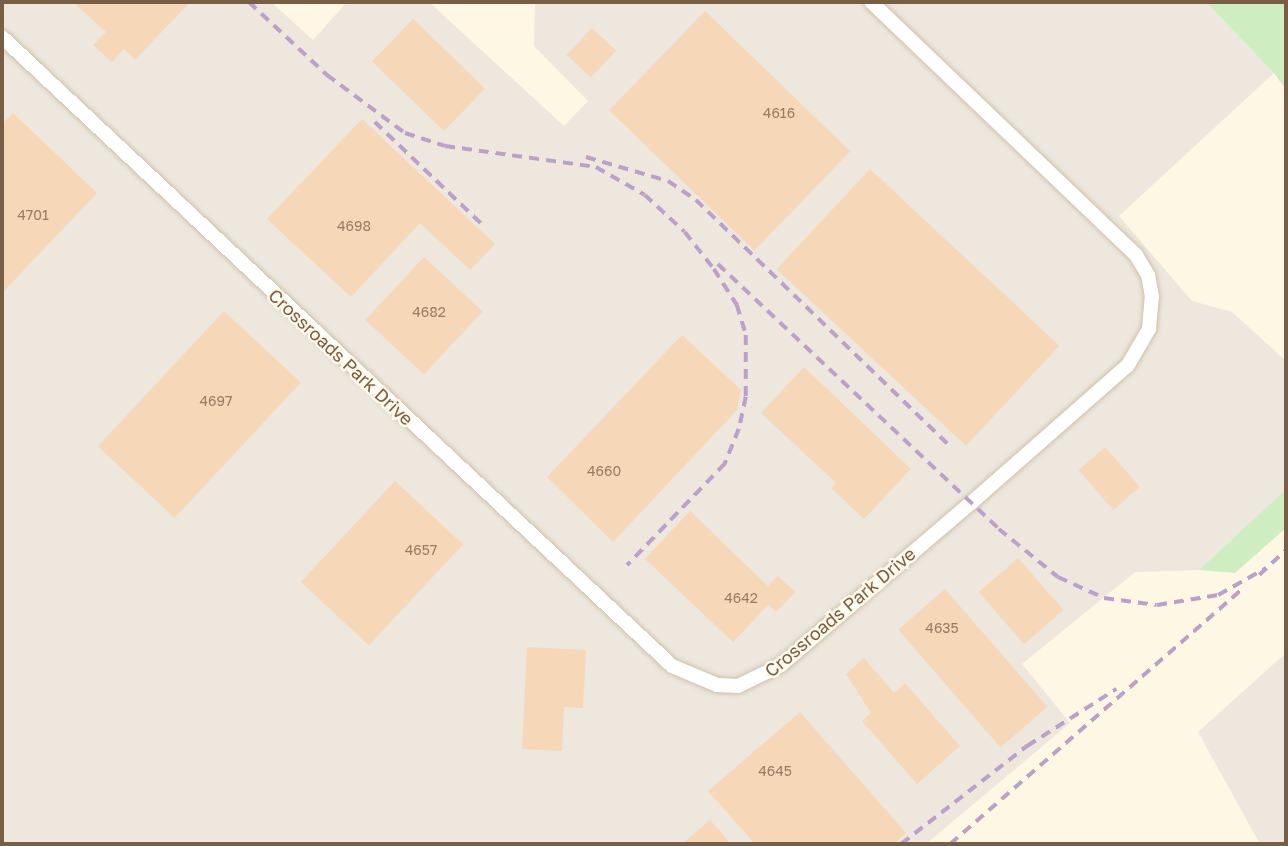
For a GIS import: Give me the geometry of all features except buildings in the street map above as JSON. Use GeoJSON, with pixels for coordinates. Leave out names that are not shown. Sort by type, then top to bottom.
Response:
{"type":"FeatureCollection","features":[{"type":"Feature","properties":{"kind":"street","name":"Crossroads Park Drive"},"geometry":{"type":"LineString","coordinates":[[2,37],[672,666],[707,682],[738,686],[782,665],[971,503],[1128,365],[1149,329],[1152,297],[1147,275],[1136,255],[871,2]]}},
{"type":"Feature","properties":{"kind":"shaded area"},"geometry":{"type":"Polygon","coordinates":[[[2,2],[271,2],[313,40],[347,2],[429,2],[564,126],[588,101],[534,46],[535,2],[1206,2],[1274,73],[1119,216],[1192,301],[1232,312],[1286,361],[1286,489],[1199,570],[1135,572],[1022,664],[1070,723],[926,844],[2,844],[2,2]]]}},
{"type":"Feature","properties":{"kind":"shaded area"},"geometry":{"type":"Polygon","coordinates":[[[1286,653],[1286,844],[1260,844],[1198,732],[1286,653]]]}},
{"type":"Feature","properties":{"kind":"green space"},"geometry":{"type":"Polygon","coordinates":[[[1206,2],[1286,2],[1286,90],[1274,73],[1206,2]]]}},
{"type":"Feature","properties":{"kind":"green space"},"geometry":{"type":"Polygon","coordinates":[[[1286,489],[1286,528],[1235,573],[1199,570],[1286,489]]]}},
{"type":"Feature","properties":{"kind":"railway"},"geometry":{"type":"LineString","coordinates":[[249,2],[327,75],[405,133],[445,146],[596,167],[645,195],[685,232],[714,269],[737,305],[746,335],[746,397],[739,429],[725,464],[627,566]]}},
{"type":"Feature","properties":{"kind":"railway"},"geometry":{"type":"LineString","coordinates":[[375,122],[484,226]]}},
{"type":"Feature","properties":{"kind":"railway"},"geometry":{"type":"LineString","coordinates":[[586,157],[668,181],[696,200],[950,446]]}},
{"type":"Feature","properties":{"kind":"railway"},"geometry":{"type":"LineString","coordinates":[[718,264],[999,529],[1058,577],[1104,598],[1157,605],[1218,595],[1266,568]]}},
{"type":"Feature","properties":{"kind":"railway"},"geometry":{"type":"LineString","coordinates":[[1259,575],[1286,550]]}},
{"type":"Feature","properties":{"kind":"railway"},"geometry":{"type":"LineString","coordinates":[[950,844],[1240,591]]}},
{"type":"Feature","properties":{"kind":"railway"},"geometry":{"type":"LineString","coordinates":[[901,844],[1027,746],[1116,689]]}}]}
